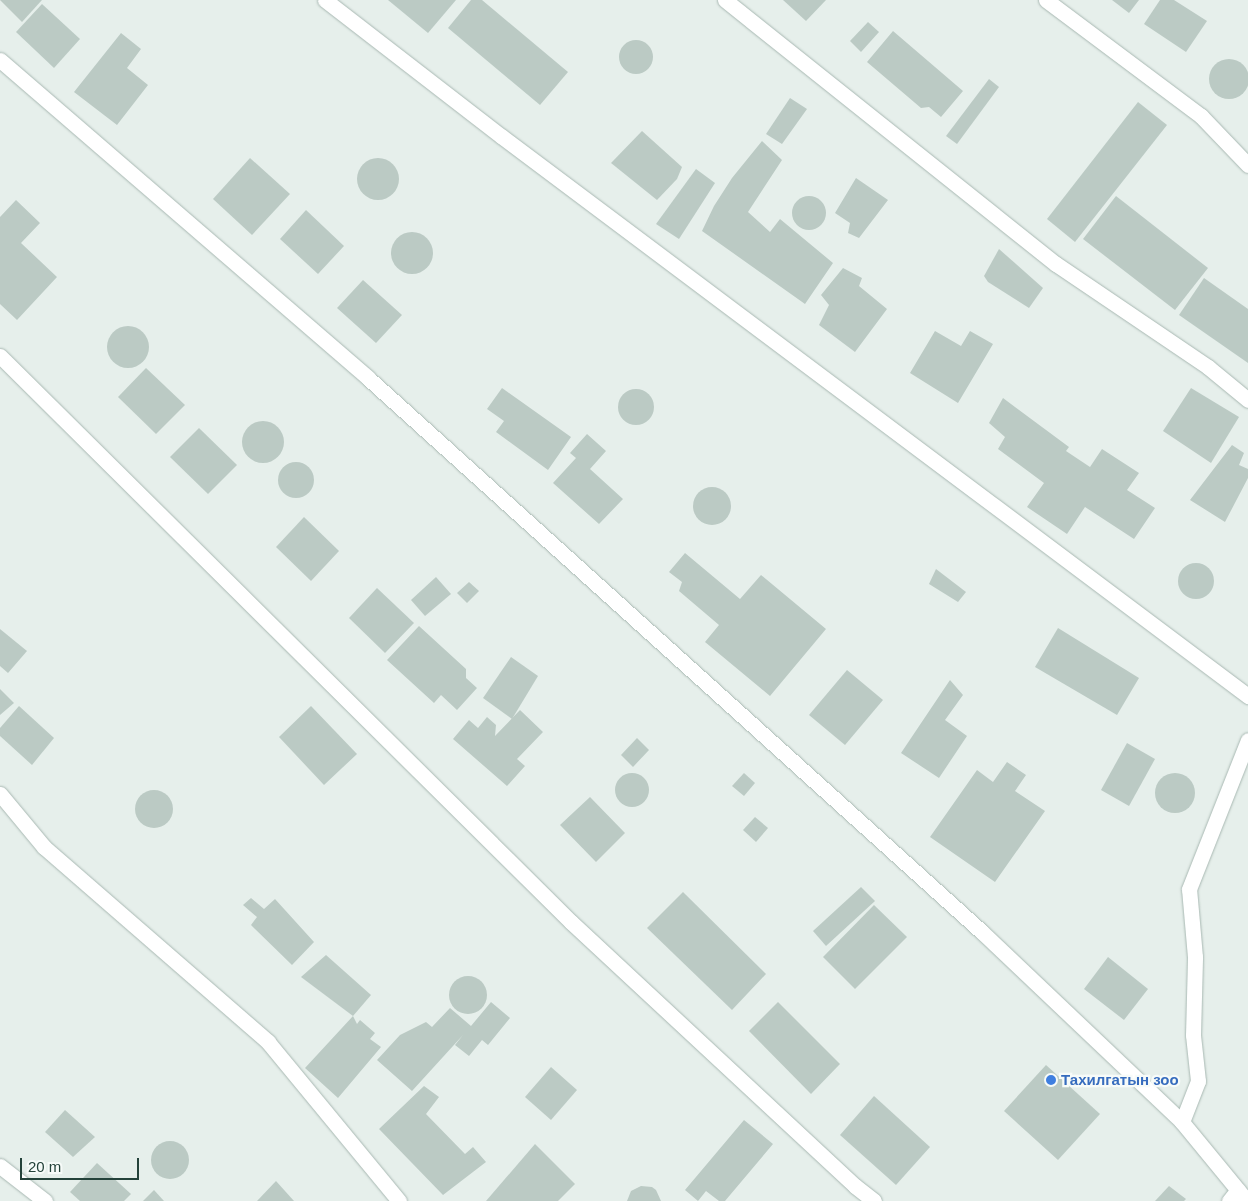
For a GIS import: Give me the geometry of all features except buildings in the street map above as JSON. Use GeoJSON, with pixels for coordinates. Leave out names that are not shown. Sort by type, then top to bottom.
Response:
{"type":"FeatureCollection","features":[{"type":"Feature","properties":{"kind":"street"},"geometry":{"type":"LineString","coordinates":[[326,0],[517,148],[1248,696]]}},
{"type":"Feature","properties":{"kind":"street"},"geometry":{"type":"LineString","coordinates":[[725,0],[1056,264],[1208,367],[1248,400]]}},
{"type":"Feature","properties":{"kind":"street"},"geometry":{"type":"LineString","coordinates":[[1046,0],[1201,116],[1248,165]]}},
{"type":"Feature","properties":{"kind":"street"},"geometry":{"type":"LineString","coordinates":[[0,60],[375,384],[982,932],[1182,1122],[1238,1197]]}},
{"type":"Feature","properties":{"kind":"street"},"geometry":{"type":"LineString","coordinates":[[0,356],[571,922],[855,1186],[874,1201]]}},
{"type":"Feature","properties":{"kind":"street"},"geometry":{"type":"LineString","coordinates":[[1182,1122],[1198,1081],[1193,1035],[1195,957],[1190,889],[1248,740]]}},
{"type":"Feature","properties":{"kind":"street"},"geometry":{"type":"LineString","coordinates":[[0,794],[44,847],[268,1042],[399,1201]]}},
{"type":"Feature","properties":{"kind":"street"},"geometry":{"type":"LineString","coordinates":[[0,1166],[45,1201]]}},
{"type":"Feature","properties":{"kind":"place","name":"Тахилгатын зоо"},"geometry":{"type":"Point","coordinates":[1051,1080]}}]}
